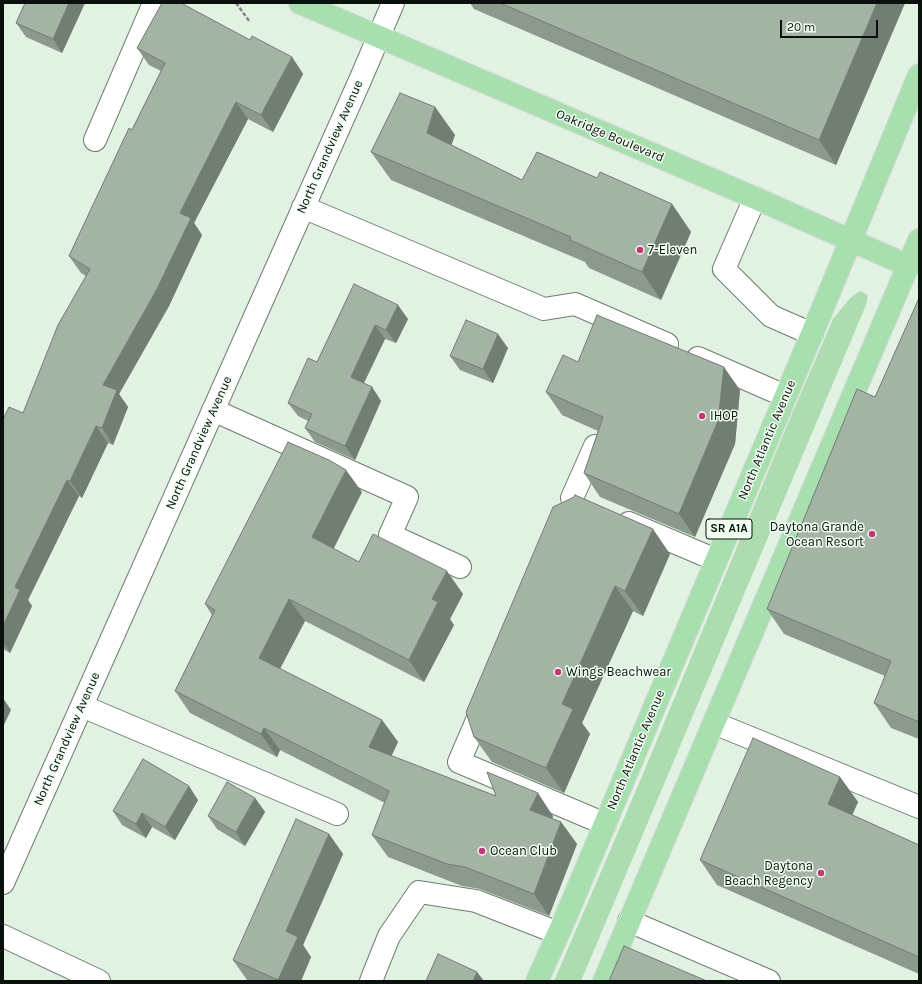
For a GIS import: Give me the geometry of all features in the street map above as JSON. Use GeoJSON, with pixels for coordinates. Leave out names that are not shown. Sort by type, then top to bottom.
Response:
{"type":"FeatureCollection","features":[{"type":"Feature","properties":{"kind":"main road","name":"Oakridge Boulevard"},"geometry":{"type":"LineString","coordinates":[[300,3],[755,198],[914,268]]}},
{"type":"Feature","properties":{"kind":"main road","name":"North Atlantic Avenue"},"geometry":{"type":"LineString","coordinates":[[537,981],[812,334],[919,75]]}},
{"type":"Feature","properties":{"kind":"main road"},"geometry":{"type":"LineString","coordinates":[[604,981],[714,722],[914,268],[919,240]]}},
{"type":"Feature","properties":{"kind":"street"},"geometry":{"type":"LineString","coordinates":[[95,140],[154,3]]}},
{"type":"Feature","properties":{"kind":"street","name":"North Grandview Avenue"},"geometry":{"type":"LineString","coordinates":[[3,883],[214,410],[393,3]]}},
{"type":"Feature","properties":{"kind":"street"},"geometry":{"type":"LineString","coordinates":[[755,198],[724,269],[771,316],[812,334]]}},
{"type":"Feature","properties":{"kind":"street"},"geometry":{"type":"LineString","coordinates":[[303,207],[544,309],[575,304],[785,396]]}},
{"type":"Feature","properties":{"kind":"street"},"geometry":{"type":"LineString","coordinates":[[214,410],[407,497],[390,535],[460,567]]}},
{"type":"Feature","properties":{"kind":"street"},"geometry":{"type":"LineString","coordinates":[[593,507],[569,506],[595,446]]}},
{"type":"Feature","properties":{"kind":"street"},"geometry":{"type":"LineString","coordinates":[[614,516],[716,560]]}},
{"type":"Feature","properties":{"kind":"street"},"geometry":{"type":"LineString","coordinates":[[490,688],[459,762],[605,824]]}},
{"type":"Feature","properties":{"kind":"street"},"geometry":{"type":"LineString","coordinates":[[82,706],[337,814]]}},
{"type":"Feature","properties":{"kind":"street"},"geometry":{"type":"LineString","coordinates":[[714,722],[919,807]]}},
{"type":"Feature","properties":{"kind":"street"},"geometry":{"type":"LineString","coordinates":[[371,981],[389,936],[419,892],[476,902],[558,933]]}},
{"type":"Feature","properties":{"kind":"street"},"geometry":{"type":"LineString","coordinates":[[629,921],[769,981]]}},
{"type":"Feature","properties":{"kind":"street"},"geometry":{"type":"LineString","coordinates":[[3,936],[99,981]]}},
{"type":"Feature","properties":{"kind":"path"},"geometry":{"type":"LineString","coordinates":[[236,3],[250,22]]}},
{"type":"Feature","properties":{"kind":"green space"},"geometry":{"type":"Polygon","coordinates":[[[860,291],[868,295],[866,305],[581,981],[554,981],[643,774],[791,416],[833,319],[850,298],[860,291]]]}},
{"type":"Feature","properties":{"kind":"building"},"geometry":{"type":"Polygon","coordinates":[[[25,3],[69,3],[53,39],[16,23],[25,3]]]}},
{"type":"Feature","properties":{"kind":"building"},"geometry":{"type":"Polygon","coordinates":[[[162,3],[181,3],[250,40],[252,36],[292,57],[261,115],[236,102],[180,213],[191,218],[157,289],[103,385],[117,390],[102,428],[96,426],[70,481],[67,480],[15,587],[20,590],[3,626],[3,419],[9,407],[23,413],[58,325],[90,269],[69,256],[129,128],[132,130],[165,63],[137,48],[162,3]]]}},
{"type":"Feature","properties":{"kind":"building"},"geometry":{"type":"Polygon","coordinates":[[[500,3],[877,3],[819,140],[500,3]]]}},
{"type":"Feature","properties":{"kind":"building"},"geometry":{"type":"Polygon","coordinates":[[[400,93],[435,107],[427,133],[522,180],[537,152],[597,178],[600,172],[672,204],[642,272],[570,240],[571,237],[371,152],[400,93]]]}},
{"type":"Feature","properties":{"kind":"building"},"geometry":{"type":"Polygon","coordinates":[[[354,284],[398,305],[386,330],[375,325],[351,377],[372,387],[345,446],[305,428],[312,414],[288,403],[308,358],[317,362],[354,284]]]}},
{"type":"Feature","properties":{"kind":"building","name":"Daytona Grande Ocean Resort"},"geometry":{"type":"Polygon","coordinates":[[[919,298],[919,722],[874,703],[891,661],[767,609],[857,389],[875,397],[919,298]]]}},
{"type":"Feature","properties":{"kind":"building"},"geometry":{"type":"Polygon","coordinates":[[[597,315],[724,367],[718,421],[679,514],[584,473],[603,417],[546,392],[563,355],[578,362],[597,315]]]}},
{"type":"Feature","properties":{"kind":"building"},"geometry":{"type":"Polygon","coordinates":[[[466,320],[498,334],[483,369],[450,356],[466,320]]]}},
{"type":"Feature","properties":{"kind":"building"},"geometry":{"type":"Polygon","coordinates":[[[288,442],[329,460],[346,470],[312,537],[359,562],[373,534],[447,571],[432,599],[438,602],[409,660],[289,599],[259,658],[382,720],[369,747],[496,796],[487,772],[538,793],[530,810],[561,822],[534,894],[465,867],[447,864],[372,835],[389,791],[264,728],[261,734],[175,691],[215,610],[205,604],[288,442]]]}},
{"type":"Feature","properties":{"kind":"building","name":"Wings Beachwear"},"geometry":{"type":"Polygon","coordinates":[[[575,495],[653,529],[625,591],[615,586],[562,704],[573,709],[546,768],[474,737],[466,712],[553,507],[574,497],[575,495]]]}},
{"type":"Feature","properties":{"kind":"building","name":"Daytona Beach Regency"},"geometry":{"type":"Polygon","coordinates":[[[753,738],[840,777],[828,804],[919,845],[919,957],[700,860],[753,738]]]}},
{"type":"Feature","properties":{"kind":"building"},"geometry":{"type":"Polygon","coordinates":[[[143,759],[189,786],[165,827],[142,813],[136,824],[113,811],[143,759]]]}},
{"type":"Feature","properties":{"kind":"building"},"geometry":{"type":"Polygon","coordinates":[[[227,782],[255,798],[236,832],[208,816],[227,782]]]}},
{"type":"Feature","properties":{"kind":"building"},"geometry":{"type":"Polygon","coordinates":[[[296,819],[329,834],[286,931],[298,937],[278,980],[233,960],[296,819]]]}},
{"type":"Feature","properties":{"kind":"building"},"geometry":{"type":"Polygon","coordinates":[[[624,946],[707,981],[609,981],[624,946]]]}},
{"type":"Feature","properties":{"kind":"building"},"geometry":{"type":"Polygon","coordinates":[[[438,954],[477,972],[473,981],[426,981],[438,954]]]}},
{"type":"Feature","properties":{"kind":"place","name":"7-Eleven"},"geometry":{"type":"Point","coordinates":[640,250]}},
{"type":"Feature","properties":{"kind":"place","name":"IHOP"},"geometry":{"type":"Point","coordinates":[702,416]}},
{"type":"Feature","properties":{"kind":"place","name":"Daytona Grande Ocean Resort"},"geometry":{"type":"Point","coordinates":[872,534]}},
{"type":"Feature","properties":{"kind":"place","name":"Wings Beachwear"},"geometry":{"type":"Point","coordinates":[558,672]}},
{"type":"Feature","properties":{"kind":"place","name":"Ocean Club"},"geometry":{"type":"Point","coordinates":[482,851]}},
{"type":"Feature","properties":{"kind":"place","name":"Daytona Beach Regency"},"geometry":{"type":"Point","coordinates":[821,873]}}]}
